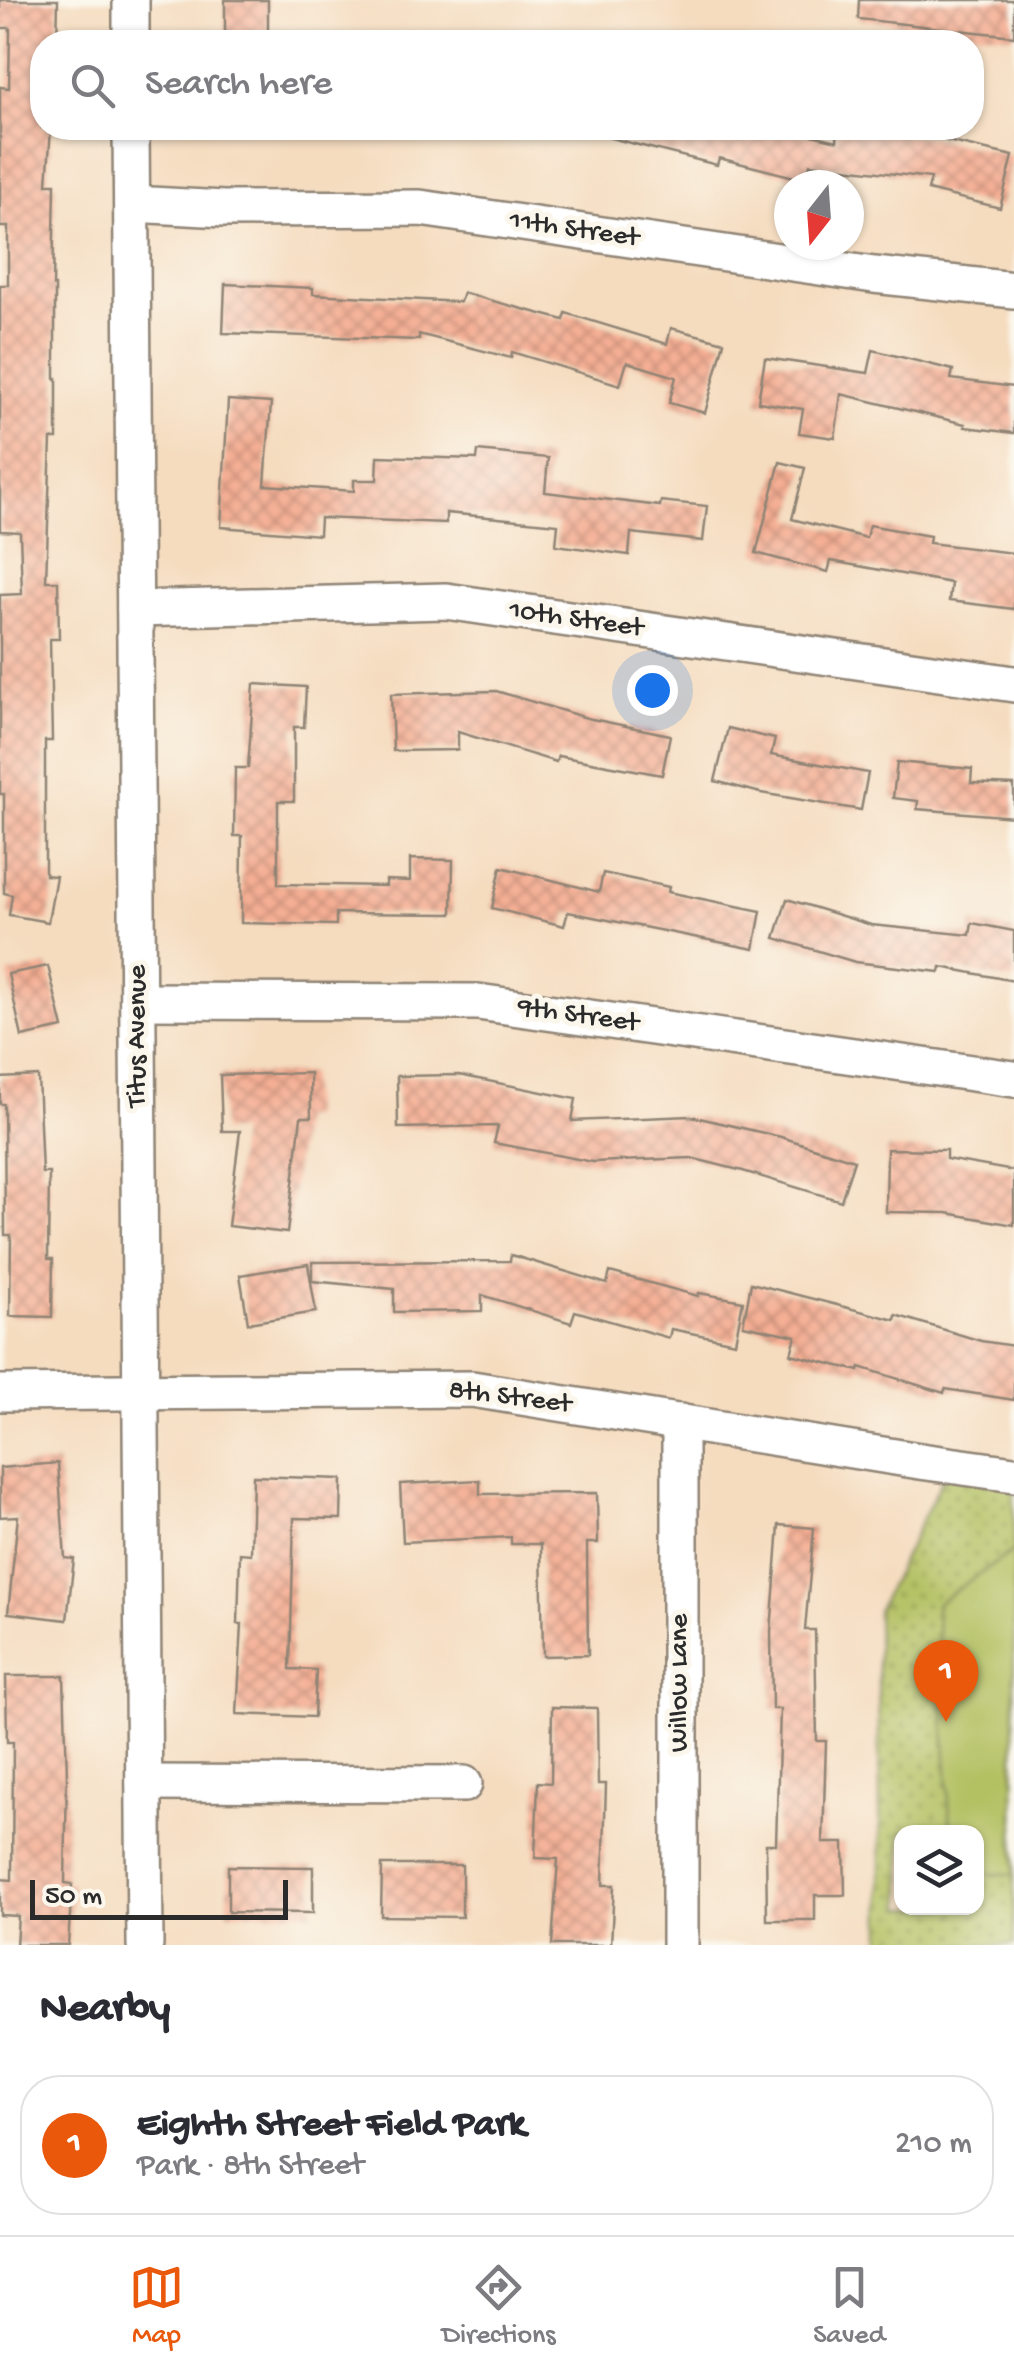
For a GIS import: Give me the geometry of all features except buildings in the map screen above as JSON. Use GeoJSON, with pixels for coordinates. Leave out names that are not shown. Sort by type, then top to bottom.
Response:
{"type":"FeatureCollection","features":[{"type":"Feature","properties":{"kind":"street"},"geometry":{"type":"LineString","coordinates":[[130,0],[131,30]]}},
{"type":"Feature","properties":{"kind":"street","name":"Titus Avenue"},"geometry":{"type":"LineString","coordinates":[[132,140],[145,1945]]}},
{"type":"Feature","properties":{"kind":"street","name":"11th Street"},"geometry":{"type":"LineString","coordinates":[[132,204],[224,209],[420,208],[874,274],[1014,290]]}},
{"type":"Feature","properties":{"kind":"street","name":"10th Street"},"geometry":{"type":"LineString","coordinates":[[135,609],[446,601],[1014,684]]}},
{"type":"Feature","properties":{"kind":"street","name":"9th Street"},"geometry":{"type":"LineString","coordinates":[[138,1001],[478,1002],[1014,1079]]}},
{"type":"Feature","properties":{"kind":"street","name":"8th Street"},"geometry":{"type":"LineString","coordinates":[[0,1393],[472,1390],[1014,1474]]}},
{"type":"Feature","properties":{"kind":"street","name":"Willow Lane"},"geometry":{"type":"LineString","coordinates":[[680,1422],[680,1945]]}},
{"type":"Feature","properties":{"kind":"street"},"geometry":{"type":"LineString","coordinates":[[144,1784],[464,1784]]}},
{"type":"Feature","properties":{"kind":"green space"},"geometry":{"type":"Polygon","coordinates":[[[949,1466],[1014,1474],[1014,1945],[882,1945],[877,1611],[949,1466]]]}},
{"type":"Feature","properties":{"kind":"green space"},"geometry":{"type":"Polygon","coordinates":[[[1014,1550],[1014,1874],[984,1874],[984,1825],[951,1825],[936,1604],[1014,1550]]]}},
{"type":"Feature","properties":{"kind":"place","name":"Eighth Street Field Park"},"geometry":{"type":"Point","coordinates":[946,1722]}}]}
